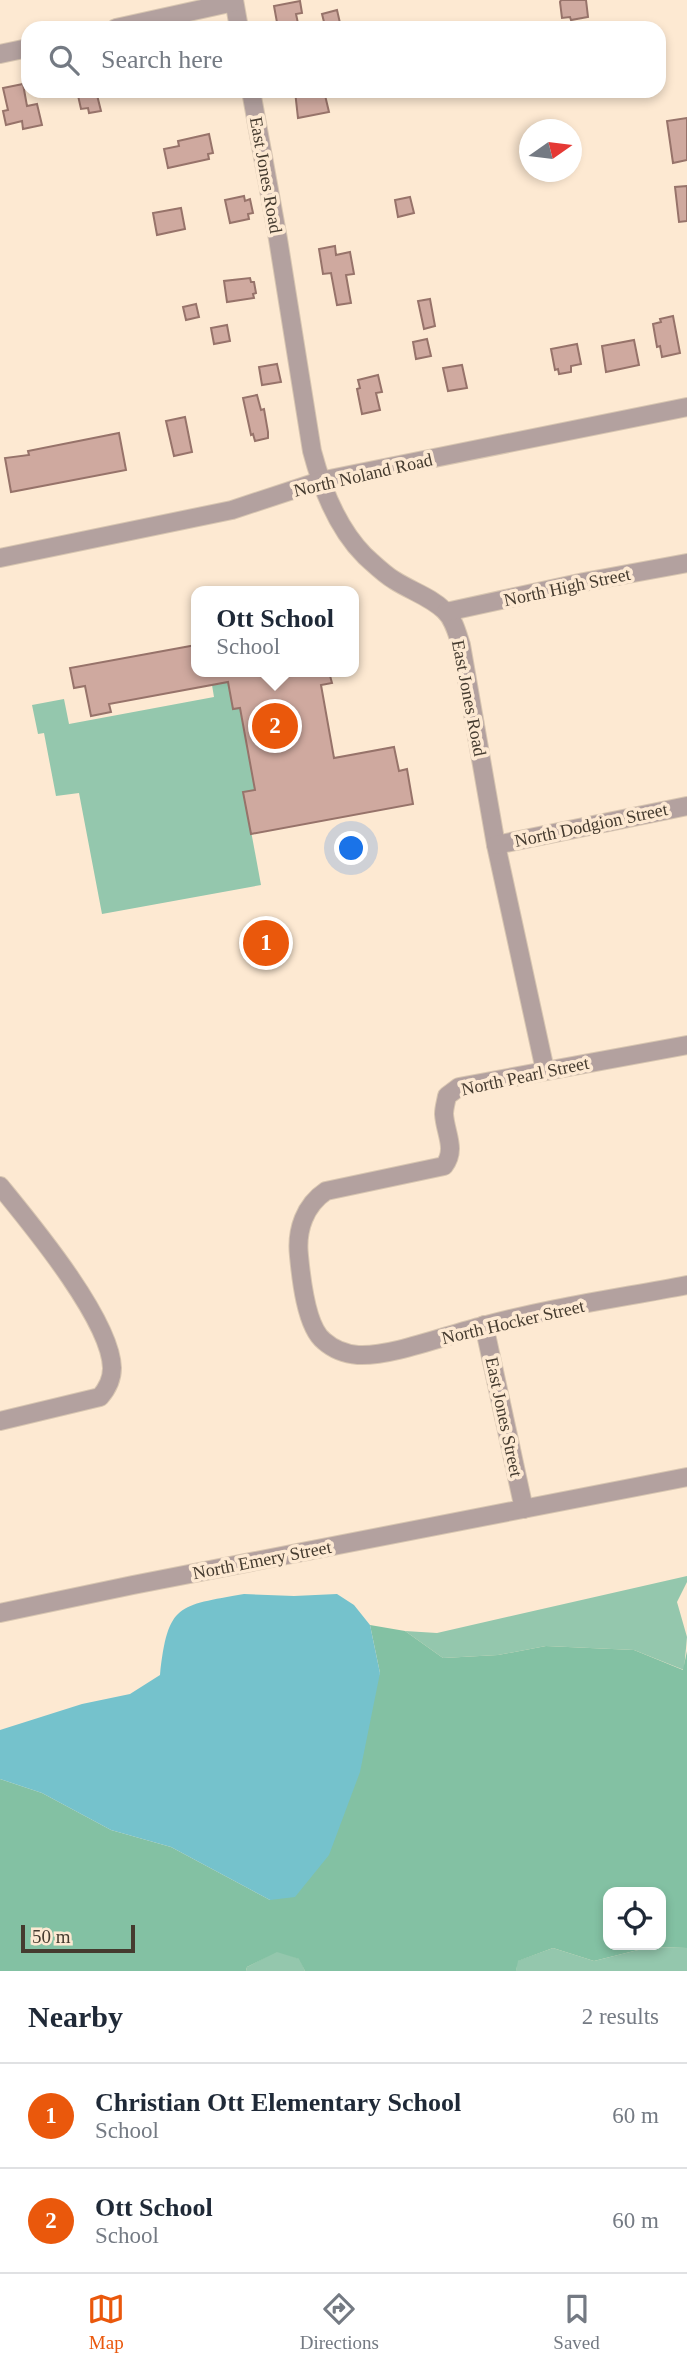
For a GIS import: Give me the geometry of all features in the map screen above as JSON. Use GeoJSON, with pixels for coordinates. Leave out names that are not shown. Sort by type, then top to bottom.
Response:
{"type":"FeatureCollection","features":[{"type":"Feature","properties":{"kind":"street"},"geometry":{"type":"LineString","coordinates":[[147,21],[234,1],[238,21]]}},
{"type":"Feature","properties":{"kind":"street"},"geometry":{"type":"LineString","coordinates":[[0,54],[21,50]]}},
{"type":"Feature","properties":{"kind":"street","name":"East Jones Road"},"geometry":{"type":"LineString","coordinates":[[252,98],[312,451],[320,481],[341,524],[364,555],[394,580],[434,602],[446,612],[454,624],[461,645],[496,845],[545,1070]]}},
{"type":"Feature","properties":{"kind":"street","name":"North Noland Road"},"geometry":{"type":"LineString","coordinates":[[0,558],[232,510],[320,481],[687,407]]}},
{"type":"Feature","properties":{"kind":"street","name":"North High Street"},"geometry":{"type":"LineString","coordinates":[[446,612],[687,563]]}},
{"type":"Feature","properties":{"kind":"street","name":"North Dodgion Street"},"geometry":{"type":"LineString","coordinates":[[496,845],[687,806]]}},
{"type":"Feature","properties":{"kind":"street","name":"North Pearl Street"},"geometry":{"type":"LineString","coordinates":[[340,1351],[321,1340],[307,1312],[298,1248],[304,1215],[312,1203],[326,1191],[444,1166],[450,1158],[444,1113],[447,1096],[459,1087],[687,1045]]}},
{"type":"Feature","properties":{"kind":"street"},"geometry":{"type":"LineString","coordinates":[[0,1186],[36,1230],[99,1323],[112,1369],[108,1387],[100,1398],[0,1421]]}},
{"type":"Feature","properties":{"kind":"street","name":"North Hocker Street"},"geometry":{"type":"LineString","coordinates":[[340,1351],[358,1355],[378,1354],[484,1325],[687,1285]]}},
{"type":"Feature","properties":{"kind":"street","name":"East Jones Street"},"geometry":{"type":"LineString","coordinates":[[484,1325],[524,1509]]}},
{"type":"Feature","properties":{"kind":"street","name":"North Emery Street"},"geometry":{"type":"LineString","coordinates":[[0,1613],[687,1477]]}},
{"type":"Feature","properties":{"kind":"green space"},"geometry":{"type":"Polygon","coordinates":[[[228,682],[233,709],[240,708],[255,790],[244,793],[261,885],[102,914],[79,793],[56,796],[44,733],[38,734],[32,705],[64,699],[69,724],[214,697],[212,685],[228,682]]]}},
{"type":"Feature","properties":{"kind":"green space"},"geometry":{"type":"Polygon","coordinates":[[[687,1576],[687,1582],[677,1602],[687,1637],[684,1670],[634,1650],[546,1646],[498,1655],[443,1658],[405,1631],[437,1633],[687,1576]]]}},
{"type":"Feature","properties":{"kind":"green space"},"geometry":{"type":"Polygon","coordinates":[[[370,1625],[405,1631],[443,1658],[498,1655],[546,1646],[634,1650],[683,1670],[687,1651],[687,1948],[666,1947],[666,1887],[603,1887],[603,1950],[638,1950],[594,1961],[553,1948],[518,1961],[516,1971],[305,1971],[299,1959],[277,1952],[247,1967],[246,1971],[0,1971],[0,1779],[42,1793],[111,1830],[171,1847],[270,1900],[380,1673],[370,1625]]]}},
{"type":"Feature","properties":{"kind":"green space"},"geometry":{"type":"Polygon","coordinates":[[[553,1948],[594,1961],[638,1950],[687,1948],[687,1971],[516,1971],[517,1961],[553,1948]]]}},
{"type":"Feature","properties":{"kind":"green space"},"geometry":{"type":"Polygon","coordinates":[[[277,1951],[300,1959],[305,1971],[246,1971],[247,1967],[277,1951]]]}},
{"type":"Feature","properties":{"kind":"water"},"geometry":{"type":"Polygon","coordinates":[[[244,1594],[337,1594],[354,1605],[370,1625],[380,1673],[360,1772],[329,1855],[295,1897],[270,1900],[171,1847],[111,1830],[42,1793],[0,1779],[0,1730],[82,1704],[130,1694],[160,1675],[167,1634],[180,1612],[204,1602],[244,1594]]]}},
{"type":"Feature","properties":{"kind":"building"},"geometry":{"type":"Polygon","coordinates":[[[561,0],[586,0],[588,17],[571,20],[570,17],[562,18],[561,0]]]}},
{"type":"Feature","properties":{"kind":"building"},"geometry":{"type":"Polygon","coordinates":[[[300,1],[302,13],[296,14],[298,21],[277,21],[274,6],[300,1]]]}},
{"type":"Feature","properties":{"kind":"building"},"geometry":{"type":"Polygon","coordinates":[[[337,10],[340,21],[324,21],[322,14],[337,10]]]}},
{"type":"Feature","properties":{"kind":"building"},"geometry":{"type":"Polygon","coordinates":[[[21,84],[21,98],[26,98],[27,106],[37,104],[42,125],[23,129],[22,121],[6,125],[3,111],[8,110],[3,88],[21,84]]]}},
{"type":"Feature","properties":{"kind":"building"},"geometry":{"type":"Polygon","coordinates":[[[79,98],[98,98],[101,111],[89,113],[88,108],[81,109],[79,98]]]}},
{"type":"Feature","properties":{"kind":"building"},"geometry":{"type":"Polygon","coordinates":[[[296,98],[326,98],[329,112],[298,118],[296,98]]]}},
{"type":"Feature","properties":{"kind":"building"},"geometry":{"type":"Polygon","coordinates":[[[687,118],[687,160],[673,163],[667,121],[687,118]]]}},
{"type":"Feature","properties":{"kind":"building"},"geometry":{"type":"Polygon","coordinates":[[[209,134],[213,153],[208,154],[209,159],[168,168],[164,149],[179,146],[178,141],[209,134]]]}},
{"type":"Feature","properties":{"kind":"building"},"geometry":{"type":"Polygon","coordinates":[[[687,186],[687,221],[679,222],[675,187],[687,186]]]}},
{"type":"Feature","properties":{"kind":"building"},"geometry":{"type":"Polygon","coordinates":[[[244,196],[245,201],[250,199],[253,213],[248,214],[249,219],[230,223],[225,200],[244,196]]]}},
{"type":"Feature","properties":{"kind":"building"},"geometry":{"type":"Polygon","coordinates":[[[410,197],[414,213],[398,217],[395,200],[410,197]]]}},
{"type":"Feature","properties":{"kind":"building"},"geometry":{"type":"Polygon","coordinates":[[[181,208],[185,229],[157,235],[153,213],[181,208]]]}},
{"type":"Feature","properties":{"kind":"building"},"geometry":{"type":"Polygon","coordinates":[[[335,246],[336,255],[350,252],[354,274],[346,275],[351,303],[337,305],[331,273],[323,274],[319,249],[335,246]]]}},
{"type":"Feature","properties":{"kind":"building"},"geometry":{"type":"Polygon","coordinates":[[[250,278],[251,282],[254,282],[254,298],[227,302],[224,281],[250,278]]]}},
{"type":"Feature","properties":{"kind":"building"},"geometry":{"type":"Polygon","coordinates":[[[430,299],[435,326],[424,329],[418,301],[430,299]]]}},
{"type":"Feature","properties":{"kind":"building"},"geometry":{"type":"Polygon","coordinates":[[[196,304],[199,317],[186,320],[183,307],[196,304]]]}},
{"type":"Feature","properties":{"kind":"building"},"geometry":{"type":"Polygon","coordinates":[[[673,316],[680,353],[662,357],[660,346],[657,347],[653,324],[673,316]]]}},
{"type":"Feature","properties":{"kind":"building"},"geometry":{"type":"Polygon","coordinates":[[[227,325],[230,341],[214,344],[211,328],[227,325]]]}},
{"type":"Feature","properties":{"kind":"building"},"geometry":{"type":"Polygon","coordinates":[[[427,339],[431,356],[416,359],[413,342],[427,339]]]}},
{"type":"Feature","properties":{"kind":"building"},"geometry":{"type":"Polygon","coordinates":[[[634,340],[639,365],[606,372],[602,346],[634,340]]]}},
{"type":"Feature","properties":{"kind":"building"},"geometry":{"type":"Polygon","coordinates":[[[577,344],[581,364],[571,366],[571,372],[559,374],[558,369],[555,370],[551,349],[577,344]]]}},
{"type":"Feature","properties":{"kind":"building"},"geometry":{"type":"Polygon","coordinates":[[[277,364],[281,382],[262,385],[259,367],[277,364]]]}},
{"type":"Feature","properties":{"kind":"building"},"geometry":{"type":"Polygon","coordinates":[[[462,365],[467,388],[448,391],[443,368],[462,365]]]}},
{"type":"Feature","properties":{"kind":"building"},"geometry":{"type":"Polygon","coordinates":[[[378,375],[382,392],[376,393],[380,410],[362,414],[358,380],[378,375]]]}},
{"type":"Feature","properties":{"kind":"building"},"geometry":{"type":"Polygon","coordinates":[[[257,395],[261,410],[264,409],[268,438],[255,441],[253,434],[251,435],[243,398],[257,395]]]}},
{"type":"Feature","properties":{"kind":"building"},"geometry":{"type":"Polygon","coordinates":[[[185,417],[192,452],[174,456],[166,421],[185,417]]]}},
{"type":"Feature","properties":{"kind":"building"},"geometry":{"type":"Polygon","coordinates":[[[119,433],[126,470],[11,492],[5,458],[29,455],[28,451],[119,433]]]}},
{"type":"Feature","properties":{"kind":"building"},"geometry":{"type":"Polygon","coordinates":[[[191,646],[191,677],[330,677],[332,683],[321,685],[334,758],[394,747],[399,771],[407,769],[413,804],[251,834],[243,792],[255,790],[240,708],[233,709],[228,682],[109,704],[111,712],[91,716],[85,686],[74,688],[70,668],[191,646]]]}},
{"type":"Feature","properties":{"kind":"place","name":"Ott School"},"geometry":{"type":"Point","coordinates":[275,726]}},
{"type":"Feature","properties":{"kind":"place","name":"Christian Ott Elementary School"},"geometry":{"type":"Point","coordinates":[266,943]}}]}
